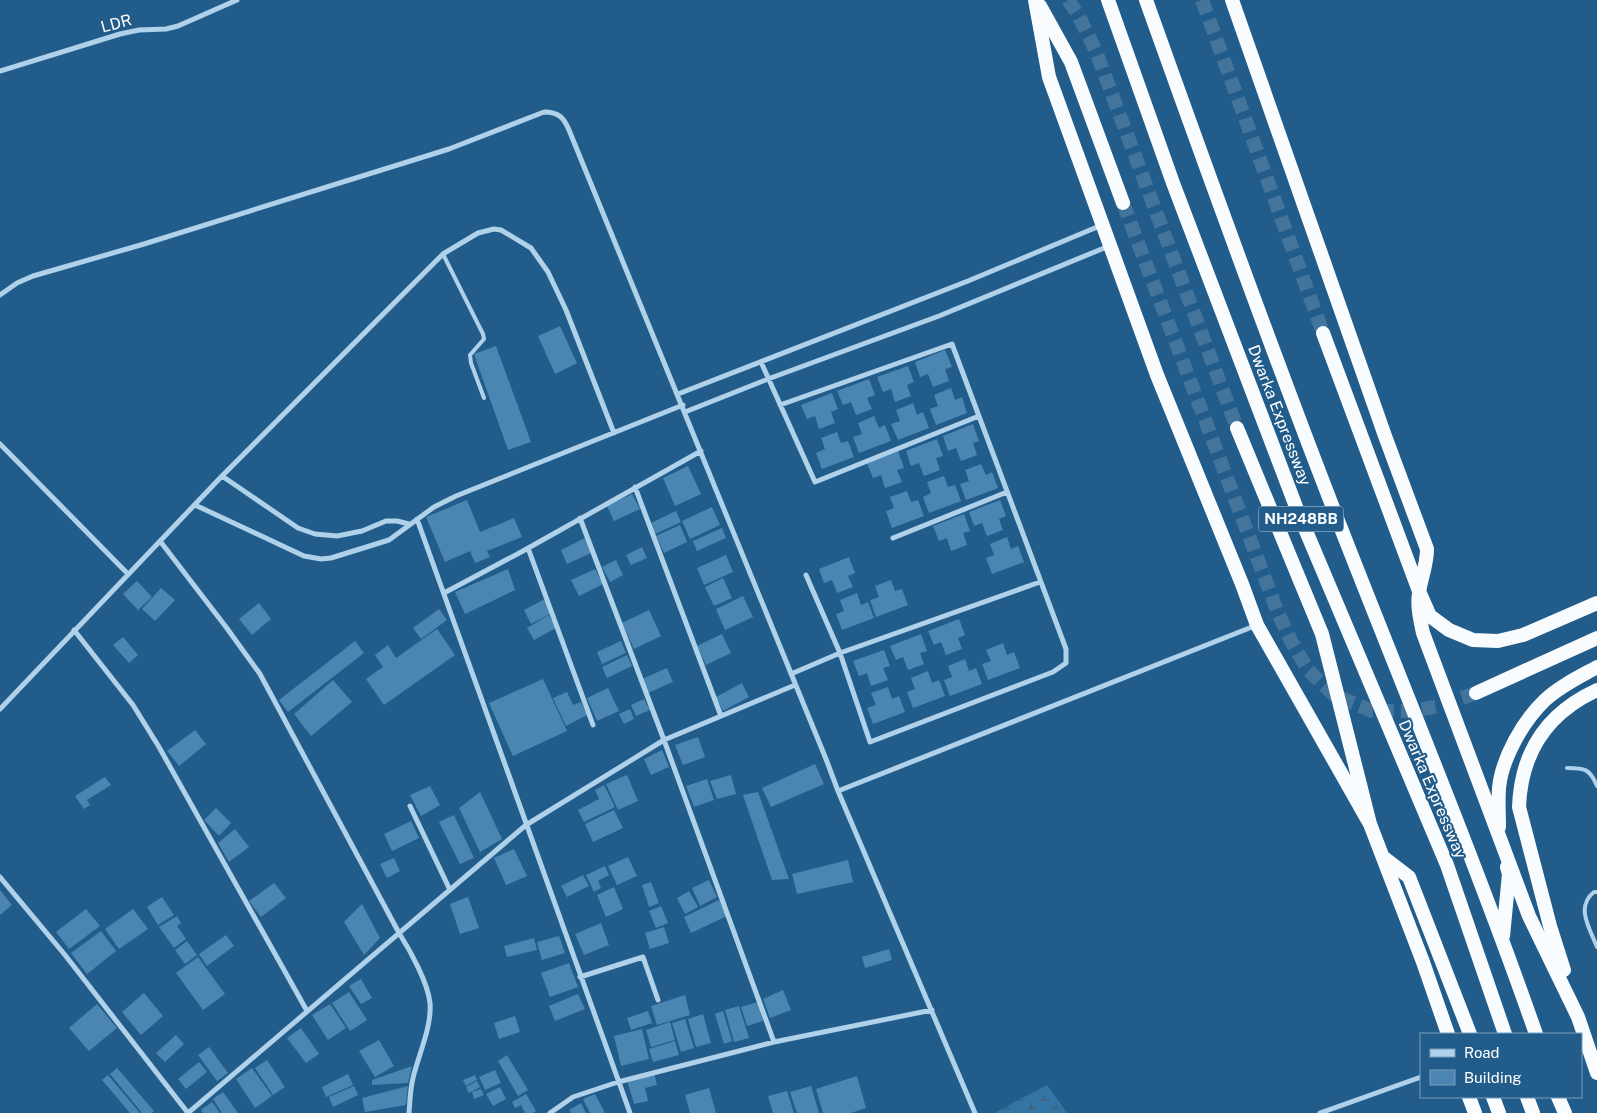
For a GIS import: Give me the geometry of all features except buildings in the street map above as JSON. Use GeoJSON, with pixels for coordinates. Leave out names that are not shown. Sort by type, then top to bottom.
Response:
{"type":"FeatureCollection","features":[{"type":"Feature","properties":{"kind":"highway"},"geometry":{"type":"LineString","coordinates":[[1036,0],[1070,62],[1124,203]]}},
{"type":"Feature","properties":{"kind":"highway"},"geometry":{"type":"LineString","coordinates":[[1036,0],[1049,77],[1157,375],[1239,575],[1257,625],[1370,824]]}},
{"type":"Feature","properties":{"kind":"highway","name":"Dwarka Expressway"},"geometry":{"type":"LineString","coordinates":[[1108,0],[1173,183],[1298,512],[1447,865],[1505,1033]]}},
{"type":"Feature","properties":{"kind":"highway","name":"Dwarka Expressway"},"geometry":{"type":"LineString","coordinates":[[1146,0],[1212,184],[1330,500],[1502,938],[1536,1033]]}},
{"type":"Feature","properties":{"kind":"highway"},"geometry":{"type":"LineString","coordinates":[[1232,0],[1427,550],[1427,561],[1419,591],[1418,606],[1423,633],[1529,916],[1578,1017]]}},
{"type":"Feature","properties":{"kind":"highway"},"geometry":{"type":"LineString","coordinates":[[1323,333],[1430,616],[1448,630],[1474,640],[1498,641],[1523,635],[1597,603]]}},
{"type":"Feature","properties":{"kind":"highway"},"geometry":{"type":"LineString","coordinates":[[1237,428],[1322,634],[1370,824],[1423,962],[1448,1033]]}},
{"type":"Feature","properties":{"kind":"highway"},"geometry":{"type":"LineString","coordinates":[[1476,693],[1597,638]]}},
{"type":"Feature","properties":{"kind":"highway"},"geometry":{"type":"LineString","coordinates":[[1502,938],[1509,874],[1499,828],[1499,787],[1508,756],[1523,726],[1545,700],[1570,682],[1597,667]]}},
{"type":"Feature","properties":{"kind":"highway"},"geometry":{"type":"LineString","coordinates":[[1597,690],[1586,695],[1562,712],[1533,745],[1519,788],[1518,807],[1550,926],[1597,1073]]}},
{"type":"Feature","properties":{"kind":"highway"},"geometry":{"type":"LineString","coordinates":[[1382,857],[1409,877],[1470,1033]]}},
{"type":"Feature","properties":{"kind":"highway"},"geometry":{"type":"LineString","coordinates":[[1469,1098],[1475,1113]]}},
{"type":"Feature","properties":{"kind":"highway"},"geometry":{"type":"LineString","coordinates":[[1493,1098],[1499,1113]]}},
{"type":"Feature","properties":{"kind":"highway"},"geometry":{"type":"LineString","coordinates":[[1527,1098],[1533,1113]]}},
{"type":"Feature","properties":{"kind":"highway"},"geometry":{"type":"LineString","coordinates":[[1558,1098],[1565,1113]]}},
{"type":"Feature","properties":{"kind":"street","name":"LDR"},"geometry":{"type":"LineString","coordinates":[[0,70],[120,34],[178,26],[237,0]]}},
{"type":"Feature","properties":{"kind":"street"},"geometry":{"type":"LineString","coordinates":[[0,295],[17,283],[33,276],[144,244],[449,149],[544,112],[553,112],[561,116],[570,130],[838,791],[975,1113]]}},
{"type":"Feature","properties":{"kind":"street"},"geometry":{"type":"LineString","coordinates":[[678,394],[968,281],[1103,225]]}},
{"type":"Feature","properties":{"kind":"street"},"geometry":{"type":"LineString","coordinates":[[0,709],[222,476],[443,254],[478,233],[494,229],[501,230],[531,248],[548,272],[566,310],[614,433]]}},
{"type":"Feature","properties":{"kind":"street"},"geometry":{"type":"LineString","coordinates":[[685,412],[768,379],[940,316],[1110,245]]}},
{"type":"Feature","properties":{"kind":"street"},"geometry":{"type":"LineString","coordinates":[[780,405],[952,344],[1066,649],[1066,663],[1053,672],[870,742],[840,653],[806,575]]}},
{"type":"Feature","properties":{"kind":"street"},"geometry":{"type":"LineString","coordinates":[[761,362],[815,482],[979,416]]}},
{"type":"Feature","properties":{"kind":"street"},"geometry":{"type":"LineString","coordinates":[[195,505],[304,556],[321,559],[339,556],[389,540],[434,507],[456,496],[682,405]]}},
{"type":"Feature","properties":{"kind":"street"},"geometry":{"type":"LineString","coordinates":[[0,444],[128,574]]}},
{"type":"Feature","properties":{"kind":"street"},"geometry":{"type":"LineString","coordinates":[[444,593],[528,548],[701,450]]}},
{"type":"Feature","properties":{"kind":"street"},"geometry":{"type":"LineString","coordinates":[[222,476],[298,528],[315,534],[337,536],[362,531],[386,521],[409,524]]}},
{"type":"Feature","properties":{"kind":"street"},"geometry":{"type":"LineString","coordinates":[[634,487],[721,716]]}},
{"type":"Feature","properties":{"kind":"street"},"geometry":{"type":"LineString","coordinates":[[893,538],[1007,492]]}},
{"type":"Feature","properties":{"kind":"street"},"geometry":{"type":"LineString","coordinates":[[580,518],[664,740],[774,1042]]}},
{"type":"Feature","properties":{"kind":"street"},"geometry":{"type":"LineString","coordinates":[[417,519],[630,1113]]}},
{"type":"Feature","properties":{"kind":"street"},"geometry":{"type":"LineString","coordinates":[[160,541],[260,674],[413,958],[429,994],[428,1021],[413,1078],[409,1113]]}},
{"type":"Feature","properties":{"kind":"street"},"geometry":{"type":"LineString","coordinates":[[528,548],[593,725]]}},
{"type":"Feature","properties":{"kind":"street"},"geometry":{"type":"LineString","coordinates":[[792,674],[840,653],[1040,582]]}},
{"type":"Feature","properties":{"kind":"street"},"geometry":{"type":"LineString","coordinates":[[838,791],[1257,625]]}},
{"type":"Feature","properties":{"kind":"street"},"geometry":{"type":"LineString","coordinates":[[74,630],[133,705],[149,730],[307,1011]]}},
{"type":"Feature","properties":{"kind":"street"},"geometry":{"type":"LineString","coordinates":[[0,877],[71,963],[188,1113],[526,825],[664,740],[796,685]]}},
{"type":"Feature","properties":{"kind":"street"},"geometry":{"type":"LineString","coordinates":[[410,806],[450,890]]}},
{"type":"Feature","properties":{"kind":"street"},"geometry":{"type":"LineString","coordinates":[[580,977],[643,957],[658,1000]]}},
{"type":"Feature","properties":{"kind":"street"},"geometry":{"type":"LineString","coordinates":[[550,1113],[573,1097],[618,1082],[774,1042],[932,1010]]}},
{"type":"Feature","properties":{"kind":"street"},"geometry":{"type":"LineString","coordinates":[[1320,1113],[1420,1077]]}},
{"type":"Feature","properties":{"kind":"lane"},"geometry":{"type":"LineString","coordinates":[[443,254],[483,334],[484,339],[470,355],[484,398]]}},
{"type":"Feature","properties":{"kind":"lane"},"geometry":{"type":"LineString","coordinates":[[1567,768],[1582,768],[1590,772],[1597,786]]}},
{"type":"Feature","properties":{"kind":"lane"},"geometry":{"type":"LineString","coordinates":[[1597,892],[1587,897],[1583,910],[1597,947]]}},
{"type":"Feature","properties":{"kind":"green space"},"geometry":{"type":"Polygon","coordinates":[[[1047,1085],[1067,1113],[996,1113],[996,1112],[1047,1085]]]}},
{"type":"Feature","properties":{"kind":"tunnel"},"geometry":{"type":"LineString","coordinates":[[1068,0],[1077,13],[1095,49],[1237,428]]}},
{"type":"Feature","properties":{"kind":"tunnel"},"geometry":{"type":"LineString","coordinates":[[1202,0],[1323,333]]}},
{"type":"Feature","properties":{"kind":"tunnel"},"geometry":{"type":"LineString","coordinates":[[1123,203],[1278,613],[1291,641],[1308,670],[1334,695],[1372,711],[1410,711],[1441,706],[1476,693]]}}]}
